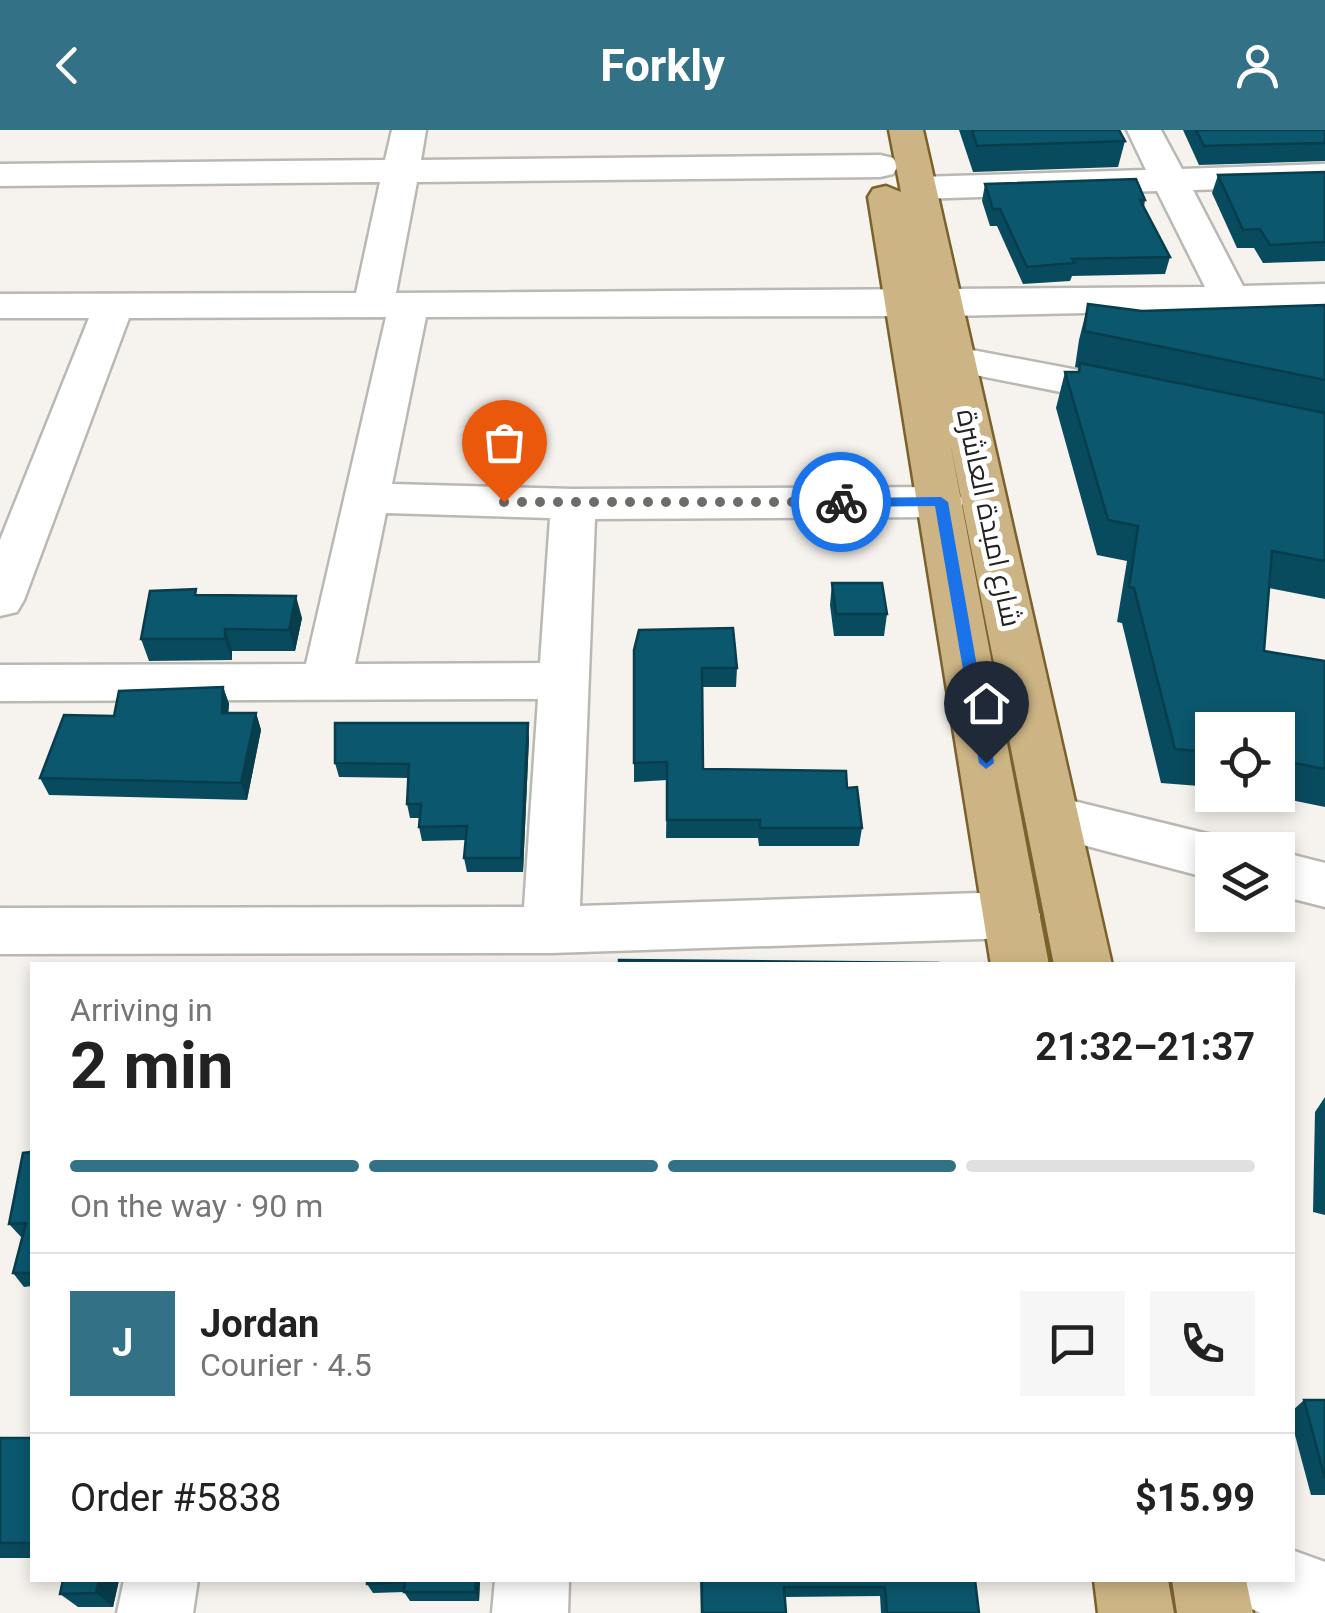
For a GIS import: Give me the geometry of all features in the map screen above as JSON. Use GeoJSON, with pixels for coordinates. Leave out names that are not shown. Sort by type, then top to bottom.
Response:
{"type":"FeatureCollection","features":[{"type":"Feature","properties":{"kind":"main road","name":"شارع امبدة العاشرة"},"geometry":{"type":"LineString","coordinates":[[894,154],[935,353],[1053,817],[1082,962]]}},
{"type":"Feature","properties":{"kind":"main road","name":"شارع امبدة العاشرة"},"geometry":{"type":"LineString","coordinates":[[935,353],[941,502],[1016,940]]}},
{"type":"Feature","properties":{"kind":"main road"},"geometry":{"type":"LineString","coordinates":[[1131,1582],[1136,1613]]}},
{"type":"Feature","properties":{"kind":"main road"},"geometry":{"type":"LineString","coordinates":[[1208,1582],[1215,1613]]}},
{"type":"Feature","properties":{"kind":"street"},"geometry":{"type":"LineString","coordinates":[[327,680],[367,498],[409,130]]}},
{"type":"Feature","properties":{"kind":"street"},"geometry":{"type":"LineString","coordinates":[[1144,130],[1231,300]]}},
{"type":"Feature","properties":{"kind":"street"},"geometry":{"type":"LineString","coordinates":[[2,178],[145,159],[402,170],[894,154],[1170,180],[1325,175]]}},
{"type":"Feature","properties":{"kind":"street"},"geometry":{"type":"LineString","coordinates":[[0,306],[925,304],[1325,296]]}},
{"type":"Feature","properties":{"kind":"street"},"geometry":{"type":"LineString","coordinates":[[0,600],[18,506],[114,305]]}},
{"type":"Feature","properties":{"kind":"street"},"geometry":{"type":"LineString","coordinates":[[935,353],[1170,402]]}},
{"type":"Feature","properties":{"kind":"street"},"geometry":{"type":"LineString","coordinates":[[367,498],[573,504],[941,502]]}},
{"type":"Feature","properties":{"kind":"street"},"geometry":{"type":"LineString","coordinates":[[550,930],[573,504]]}},
{"type":"Feature","properties":{"kind":"street"},"geometry":{"type":"LineString","coordinates":[[0,684],[562,680]]}},
{"type":"Feature","properties":{"kind":"street"},"geometry":{"type":"LineString","coordinates":[[1053,817],[1195,853]]}},
{"type":"Feature","properties":{"kind":"street"},"geometry":{"type":"LineString","coordinates":[[1295,877],[1325,885]]}},
{"type":"Feature","properties":{"kind":"street"},"geometry":{"type":"LineString","coordinates":[[0,932],[272,948],[550,930],[1016,940]]}},
{"type":"Feature","properties":{"kind":"street"},"geometry":{"type":"LineString","coordinates":[[155,1613],[161,1582]]}},
{"type":"Feature","properties":{"kind":"street"},"geometry":{"type":"LineString","coordinates":[[530,1613],[532,1582]]}},
{"type":"Feature","properties":{"kind":"street"},"geometry":{"type":"LineString","coordinates":[[1278,1582],[1325,1599]]}},
{"type":"Feature","properties":{"kind":"building"},"geometry":{"type":"Polygon","coordinates":[[[972,130],[1119,130],[1125,141],[977,146],[972,130]]]}},
{"type":"Feature","properties":{"kind":"building"},"geometry":{"type":"Polygon","coordinates":[[[1196,130],[1325,130],[1325,143],[1204,146],[1196,130]]]}},
{"type":"Feature","properties":{"kind":"building"},"geometry":{"type":"Polygon","coordinates":[[[1325,172],[1325,242],[1270,245],[1260,229],[1243,230],[1218,175],[1325,172]]]}},
{"type":"Feature","properties":{"kind":"building"},"geometry":{"type":"Polygon","coordinates":[[[1136,179],[1145,200],[1140,200],[1170,257],[1072,259],[1075,263],[1027,267],[1000,209],[993,209],[985,184],[1136,179]]]}},
{"type":"Feature","properties":{"kind":"building"},"geometry":{"type":"Polygon","coordinates":[[[1088,304],[1142,311],[1325,305],[1325,380],[1084,331],[1088,304]]]}},
{"type":"Feature","properties":{"kind":"building"},"geometry":{"type":"Polygon","coordinates":[[[1080,363],[1325,413],[1325,561],[1272,551],[1264,651],[1325,661],[1325,769],[1295,763],[1295,712],[1195,712],[1195,751],[1175,749],[1134,588],[1129,587],[1138,526],[1108,520],[1065,372],[1079,372],[1080,363]]]}},
{"type":"Feature","properties":{"kind":"building"},"geometry":{"type":"Polygon","coordinates":[[[832,583],[882,583],[887,614],[836,614],[832,583]]]}},
{"type":"Feature","properties":{"kind":"building"},"geometry":{"type":"Polygon","coordinates":[[[196,589],[195,595],[296,596],[289,630],[225,629],[225,639],[141,639],[150,591],[196,589]]]}},
{"type":"Feature","properties":{"kind":"building"},"geometry":{"type":"Polygon","coordinates":[[[733,628],[737,668],[702,668],[703,769],[846,771],[847,788],[857,787],[862,828],[760,828],[760,820],[667,820],[667,762],[634,763],[634,650],[639,630],[733,628]]]}},
{"type":"Feature","properties":{"kind":"building"},"geometry":{"type":"Polygon","coordinates":[[[223,687],[222,713],[256,713],[241,783],[40,778],[64,715],[114,716],[119,691],[223,687]]]}},
{"type":"Feature","properties":{"kind":"building"},"geometry":{"type":"Polygon","coordinates":[[[335,723],[528,723],[521,858],[464,858],[467,826],[419,827],[421,804],[407,804],[409,764],[335,763],[335,723]]]}},
{"type":"Feature","properties":{"kind":"building"},"geometry":{"type":"Polygon","coordinates":[[[619,960],[832,962],[619,962],[619,960]]]}},
{"type":"Feature","properties":{"kind":"building"},"geometry":{"type":"Polygon","coordinates":[[[30,1152],[30,1273],[13,1273],[26,1223],[9,1224],[23,1153],[30,1152]]]}},
{"type":"Feature","properties":{"kind":"building"},"geometry":{"type":"Polygon","coordinates":[[[1304,1400],[1325,1400],[1325,1479],[1304,1400]]]}},
{"type":"Feature","properties":{"kind":"building"},"geometry":{"type":"Polygon","coordinates":[[[0,1438],[30,1438],[30,1543],[0,1543],[0,1438]]]}},
{"type":"Feature","properties":{"kind":"building"},"geometry":{"type":"Polygon","coordinates":[[[63,1582],[99,1582],[96,1593],[60,1594],[63,1582]]]}},
{"type":"Feature","properties":{"kind":"building"},"geometry":{"type":"Polygon","coordinates":[[[405,1582],[476,1582],[475,1592],[404,1592],[405,1582]]]}},
{"type":"Feature","properties":{"kind":"building"},"geometry":{"type":"Polygon","coordinates":[[[702,1582],[975,1582],[979,1613],[887,1613],[885,1587],[784,1587],[786,1613],[702,1613],[702,1582]]]}},
{"type":"Feature","properties":{"kind":"way so far"},"geometry":{"type":"LineString","coordinates":[[504,502],[841,502]]}},
{"type":"Feature","properties":{"kind":"route"},"geometry":{"type":"LineString","coordinates":[[841,502],[941,502],[986,763]]}}]}
